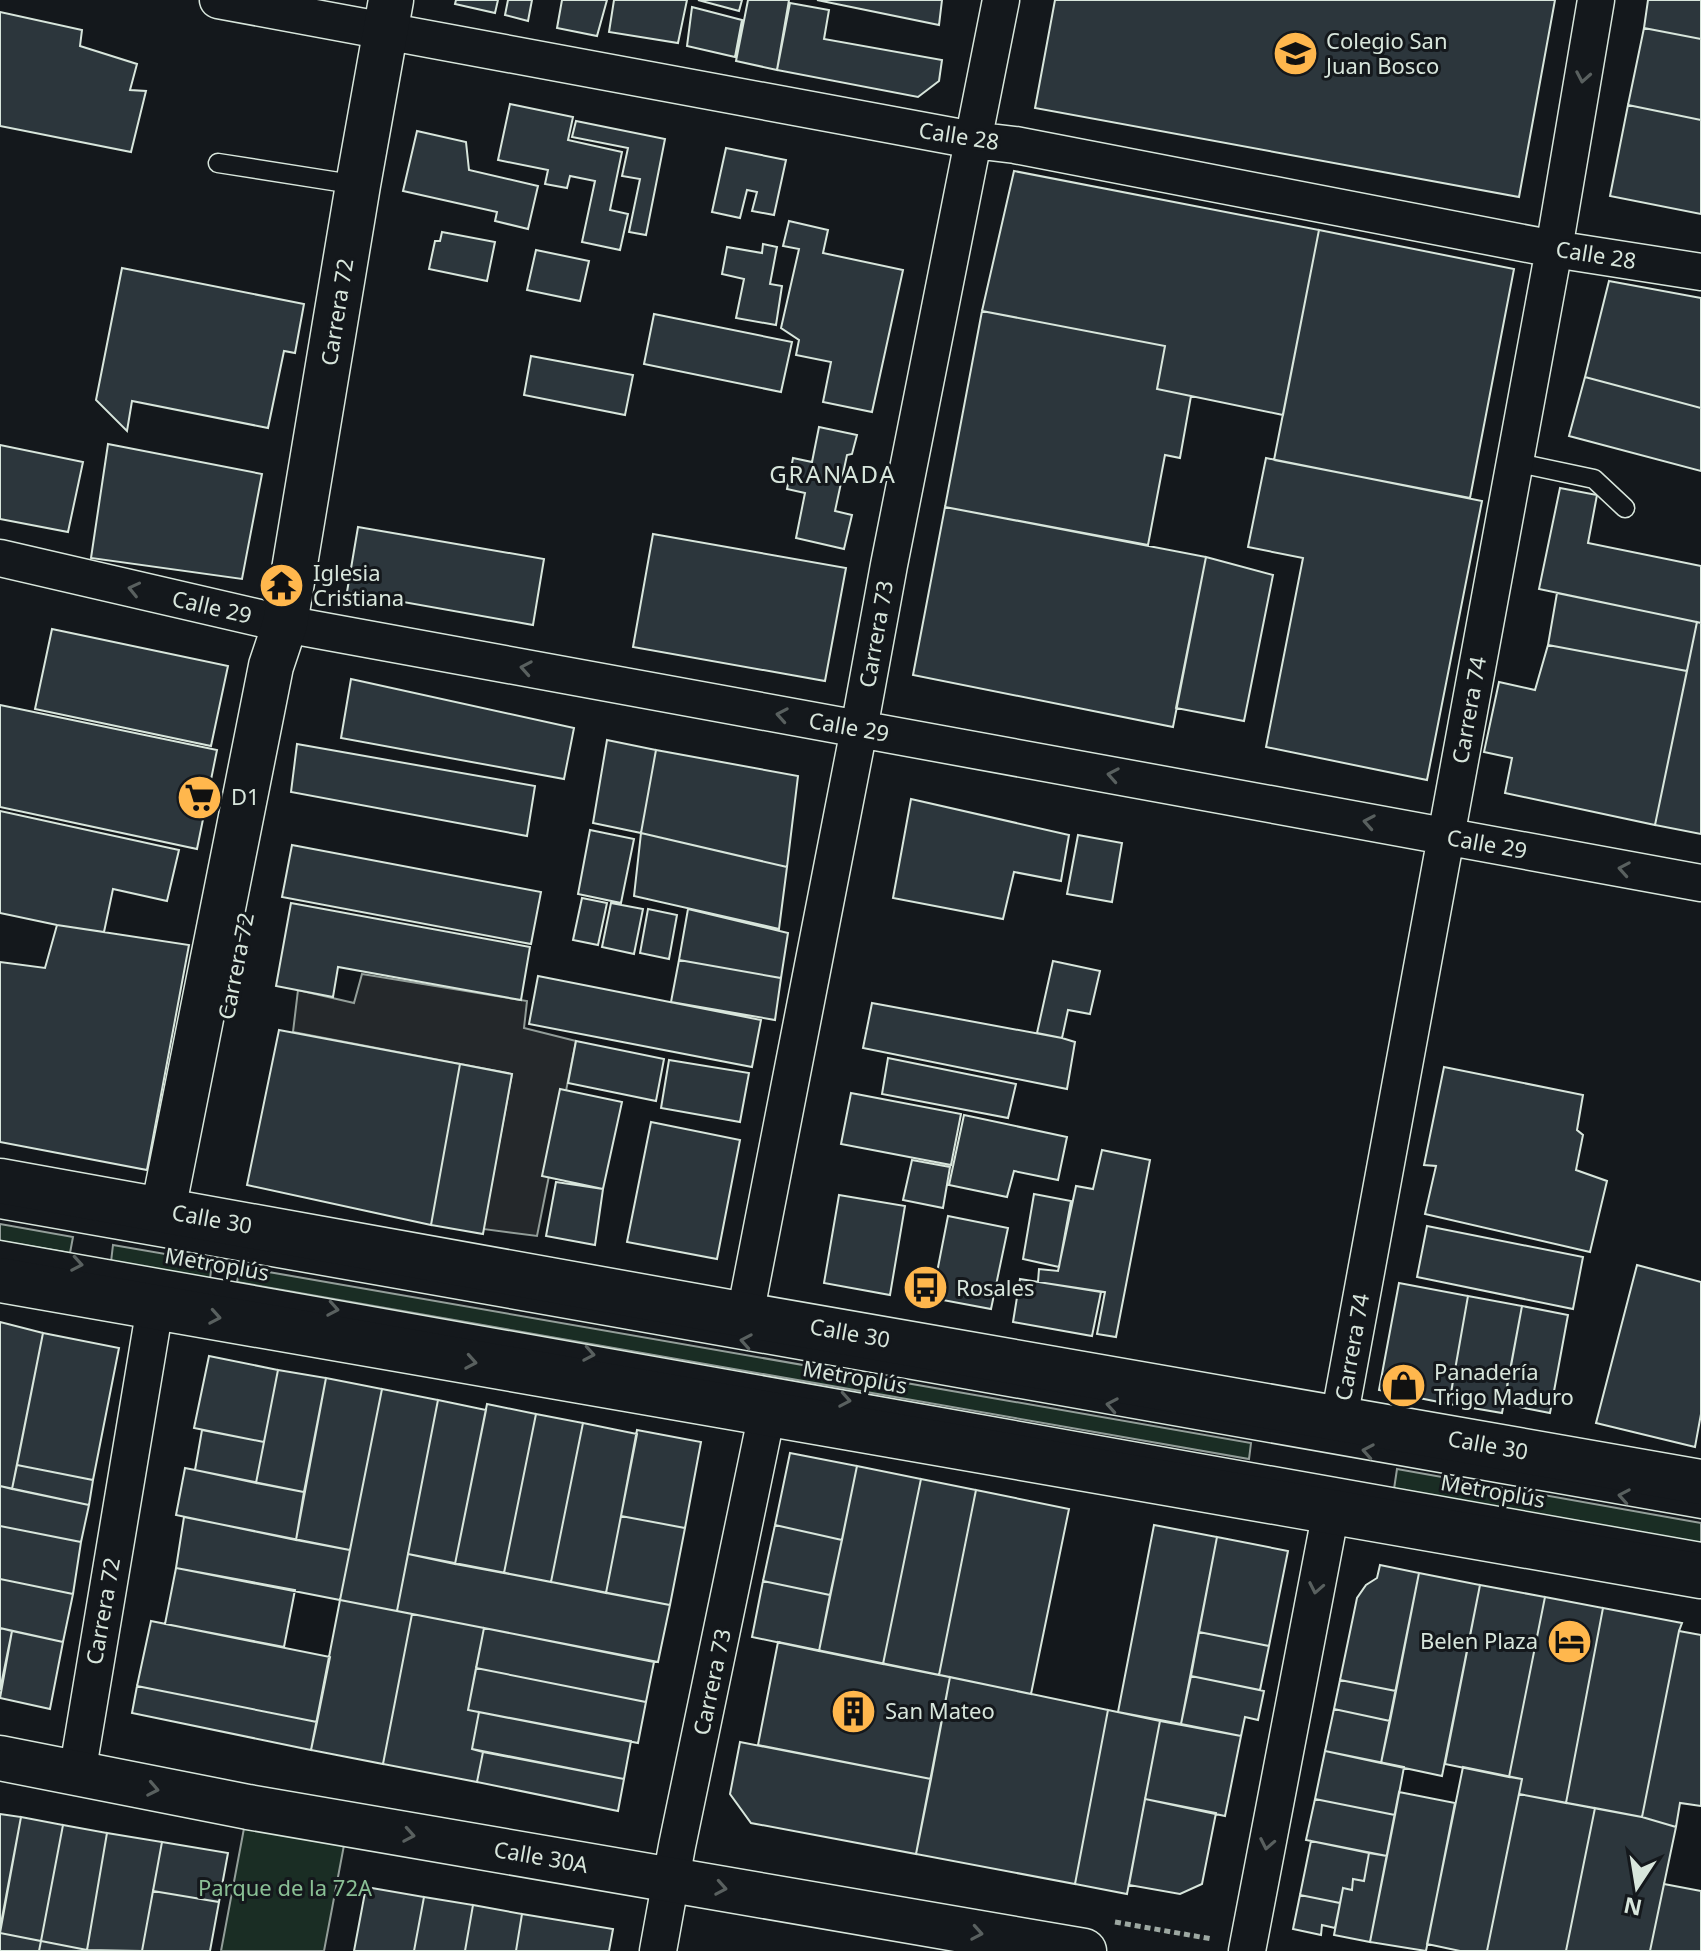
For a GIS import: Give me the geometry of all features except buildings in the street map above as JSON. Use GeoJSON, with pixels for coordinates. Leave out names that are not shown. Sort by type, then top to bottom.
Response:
{"type":"FeatureCollection","features":[{"type":"Feature","properties":{"kind":"main road","name":"Carrera 72"},"geometry":{"type":"LineString","coordinates":[[176,1212],[224,965],[293,671],[285,624],[388,15]]}},
{"type":"Feature","properties":{"kind":"main road","name":"Calle 30"},"geometry":{"type":"LineString","coordinates":[[0,1181],[1701,1482]]}},
{"type":"Feature","properties":{"kind":"main road"},"geometry":{"type":"LineString","coordinates":[[0,1280],[1701,1576]]}},
{"type":"Feature","properties":{"kind":"main road","name":"Calle 30A"},"geometry":{"type":"LineString","coordinates":[[0,1758],[248,1807],[1084,1951]]}},
{"type":"Feature","properties":{"kind":"street","name":"Calle 28"},"geometry":{"type":"LineString","coordinates":[[218,0],[388,15],[973,140],[1015,145],[1554,249],[1701,272]]}},
{"type":"Feature","properties":{"kind":"street","name":"Carrera 73"},"geometry":{"type":"LineString","coordinates":[[745,1315],[1001,0]]}},
{"type":"Feature","properties":{"kind":"street","name":"Carrera 74"},"geometry":{"type":"LineString","coordinates":[[1339,1419],[1554,249],[1596,0]]}},
{"type":"Feature","properties":{"kind":"street","name":"Calle 29"},"geometry":{"type":"LineString","coordinates":[[0,558],[285,624],[1701,883]]}},
{"type":"Feature","properties":{"kind":"street","name":"Carrera 72"},"geometry":{"type":"LineString","coordinates":[[77,1774],[155,1307]]}},
{"type":"Feature","properties":{"kind":"street","name":"Carrera 73"},"geometry":{"type":"LineString","coordinates":[[658,1951],[767,1413]]}},
{"type":"Feature","properties":{"kind":"street"},"geometry":{"type":"LineString","coordinates":[[1247,1951],[1331,1511]]}},
{"type":"Feature","properties":{"kind":"lane"},"geometry":{"type":"LineString","coordinates":[[218,163],[358,185]]}},
{"type":"Feature","properties":{"kind":"lane"},"geometry":{"type":"LineString","coordinates":[[1514,462],[1594,479],[1625,508]]}},
{"type":"Feature","properties":{"kind":"lane","name":"Metroplús"},"geometry":{"type":"LineString","coordinates":[[0,1209],[1701,1509]]}},
{"type":"Feature","properties":{"kind":"lane","name":"Metroplús"},"geometry":{"type":"LineString","coordinates":[[0,1250],[1701,1552]]}},
{"type":"Feature","properties":{"kind":"green space"},"geometry":{"type":"Polygon","coordinates":[[[0,1224],[73,1237],[70,1253],[0,1241],[0,1224]]]}},
{"type":"Feature","properties":{"kind":"green space"},"geometry":{"type":"Polygon","coordinates":[[[113,1245],[212,1262],[210,1279],[111,1262],[113,1245]]]}},
{"type":"Feature","properties":{"kind":"green space"},"geometry":{"type":"Polygon","coordinates":[[[240,1267],[1251,1443],[1249,1459],[237,1282],[240,1267]]]}},
{"type":"Feature","properties":{"kind":"green space"},"geometry":{"type":"Polygon","coordinates":[[[1397,1469],[1701,1523],[1701,1543],[1394,1489],[1397,1469]]]}},
{"type":"Feature","properties":{"kind":"green space","name":"Parque de la 72A"},"geometry":{"type":"Polygon","coordinates":[[[248,1807],[348,1824],[324,1951],[221,1951],[248,1807]]]}},
{"type":"Feature","properties":{"kind":"shaded area"},"geometry":{"type":"Polygon","coordinates":[[[362,974],[527,1001],[524,1028],[576,1041],[537,1236],[483,1229],[512,1074],[293,1032],[298,990],[354,1003],[362,974]]]}},
{"type":"Feature","properties":{"kind":"place","name":"Colegio San Juan Bosco"},"geometry":{"type":"Point","coordinates":[1295,54]}},
{"type":"Feature","properties":{"kind":"place","name":"Iglesia Cristiana"},"geometry":{"type":"Point","coordinates":[282,586]}},
{"type":"Feature","properties":{"kind":"place","name":"D1"},"geometry":{"type":"Point","coordinates":[200,797]}},
{"type":"Feature","properties":{"kind":"place","name":"Rosales"},"geometry":{"type":"Point","coordinates":[925,1288]}},
{"type":"Feature","properties":{"kind":"place","name":"Panadería Trigo Maduro"},"geometry":{"type":"Point","coordinates":[1403,1385]}},
{"type":"Feature","properties":{"kind":"place","name":"Belen Plaza"},"geometry":{"type":"Point","coordinates":[1569,1641]}},
{"type":"Feature","properties":{"kind":"place","name":"San Mateo"},"geometry":{"type":"Point","coordinates":[854,1711]}},
{"type":"Feature","properties":{"kind":"district","name":"GRANADA"},"geometry":{"type":"Point","coordinates":[833,475]}}]}
